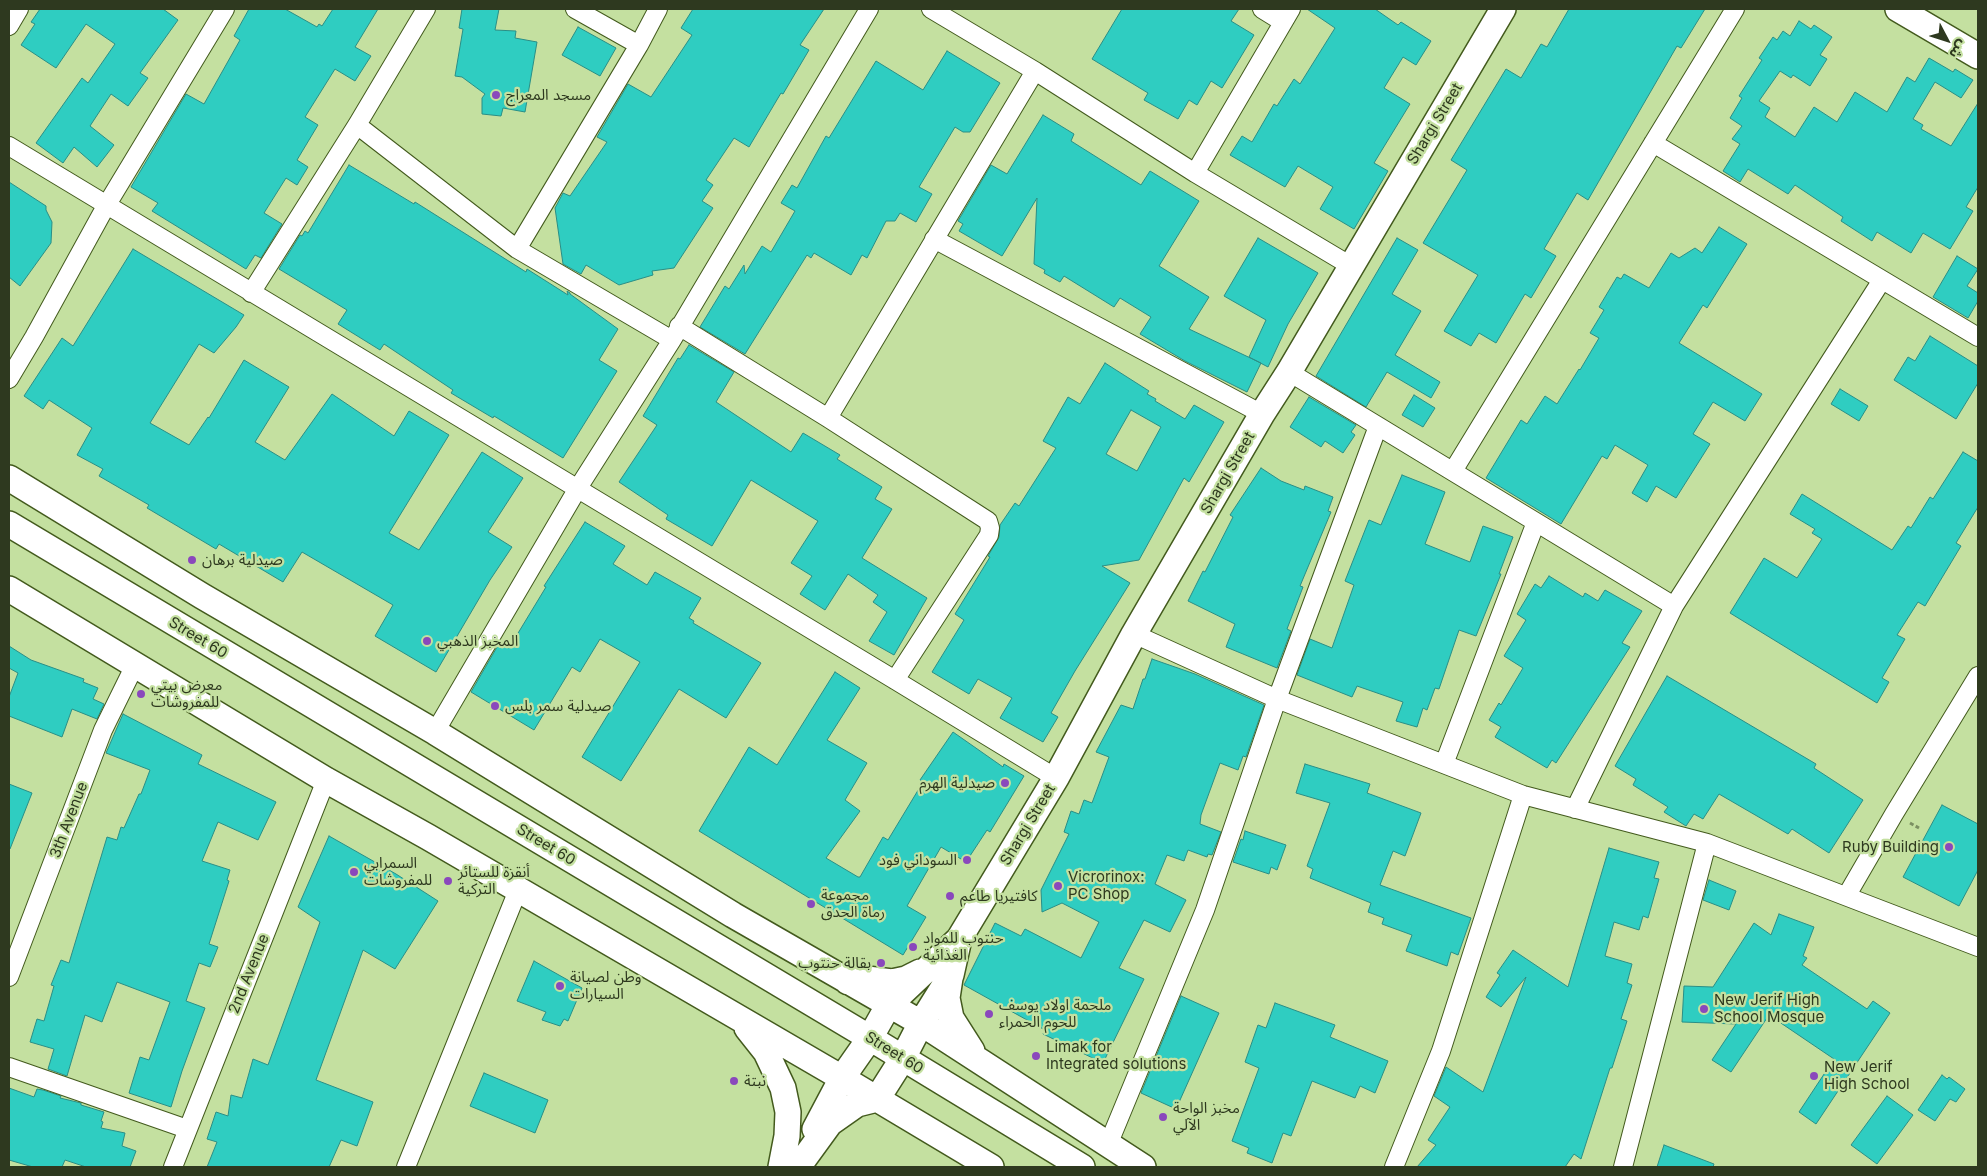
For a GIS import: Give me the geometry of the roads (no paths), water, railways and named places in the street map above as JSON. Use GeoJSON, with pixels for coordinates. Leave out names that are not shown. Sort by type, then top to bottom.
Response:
{"type":"FeatureCollection","features":[{"type":"Feature","properties":{"kind":"street"},"geometry":{"type":"LineString","coordinates":[[9,26],[19,9]]}},
{"type":"Feature","properties":{"kind":"street"},"geometry":{"type":"LineString","coordinates":[[9,379],[34,338],[106,206],[225,9]]}},
{"type":"Feature","properties":{"kind":"street"},"geometry":{"type":"LineString","coordinates":[[251,293],[357,125],[426,9]]}},
{"type":"Feature","properties":{"kind":"street"},"geometry":{"type":"LineString","coordinates":[[575,9],[639,45]]}},
{"type":"Feature","properties":{"kind":"street"},"geometry":{"type":"LineString","coordinates":[[517,248],[639,45],[658,9]]}},
{"type":"Feature","properties":{"kind":"street"},"geometry":{"type":"LineString","coordinates":[[435,732],[578,488],[676,333],[869,9]]}},
{"type":"Feature","properties":{"kind":"street"},"geometry":{"type":"LineString","coordinates":[[931,9],[1035,70],[1195,173],[1351,266]]}},
{"type":"Feature","properties":{"kind":"street"},"geometry":{"type":"LineString","coordinates":[[1195,173],[1287,16],[1262,9]]}},
{"type":"Feature","properties":{"kind":"street","name":"Shargi Street"},"geometry":{"type":"LineString","coordinates":[[959,940],[1056,778],[1134,634],[1262,414],[1289,372],[1503,9]]}},
{"type":"Feature","properties":{"kind":"street"},"geometry":{"type":"LineString","coordinates":[[1453,471],[1735,9]]}},
{"type":"Feature","properties":{"kind":"street"},"geometry":{"type":"LineString","coordinates":[[1898,9],[1978,56]]}},
{"type":"Feature","properties":{"kind":"street"},"geometry":{"type":"LineString","coordinates":[[828,418],[1035,70]]}},
{"type":"Feature","properties":{"kind":"street"},"geometry":{"type":"LineString","coordinates":[[357,125],[517,248],[676,333],[828,418],[988,521],[989,535],[896,680]]}},
{"type":"Feature","properties":{"kind":"street"},"geometry":{"type":"LineString","coordinates":[[1653,143],[1978,337]]}},
{"type":"Feature","properties":{"kind":"street"},"geometry":{"type":"LineString","coordinates":[[9,146],[1056,778]]}},
{"type":"Feature","properties":{"kind":"street"},"geometry":{"type":"LineString","coordinates":[[934,239],[1262,414]]}},
{"type":"Feature","properties":{"kind":"street"},"geometry":{"type":"LineString","coordinates":[[1575,810],[1674,606],[1882,280]]}},
{"type":"Feature","properties":{"kind":"street"},"geometry":{"type":"LineString","coordinates":[[1289,372],[1674,606]]}},
{"type":"Feature","properties":{"kind":"street"},"geometry":{"type":"LineString","coordinates":[[1108,1145],[1205,910],[1277,699],[1378,426]]}},
{"type":"Feature","properties":{"kind":"street"},"geometry":{"type":"LineString","coordinates":[[9,478],[202,596],[435,732],[733,915],[888,1006],[921,1023],[1142,1167]]}},
{"type":"Feature","properties":{"kind":"street"},"geometry":{"type":"LineString","coordinates":[[1444,764],[1536,522]]}},
{"type":"Feature","properties":{"kind":"street","name":"Street 60"},"geometry":{"type":"LineString","coordinates":[[9,524],[870,1038],[1082,1167]]}},
{"type":"Feature","properties":{"kind":"street"},"geometry":{"type":"LineString","coordinates":[[9,589],[326,780],[842,1078],[991,1167]]}},
{"type":"Feature","properties":{"kind":"street"},"geometry":{"type":"LineString","coordinates":[[1134,634],[1277,699],[1523,795],[1707,843],[1847,895],[1978,947]]}},
{"type":"Feature","properties":{"kind":"street","name":"3th Avenue"},"geometry":{"type":"LineString","coordinates":[[9,977],[103,730],[135,666]]}},
{"type":"Feature","properties":{"kind":"street"},"geometry":{"type":"LineString","coordinates":[[1847,895],[1978,676]]}},
{"type":"Feature","properties":{"kind":"street","name":"2nd Avenue"},"geometry":{"type":"LineString","coordinates":[[173,1167],[326,780]]}},
{"type":"Feature","properties":{"kind":"street"},"geometry":{"type":"LineString","coordinates":[[1394,1167],[1441,1050],[1523,795]]}},
{"type":"Feature","properties":{"kind":"street"},"geometry":{"type":"LineString","coordinates":[[1623,1167],[1707,843]]}},
{"type":"Feature","properties":{"kind":"street"},"geometry":{"type":"LineString","coordinates":[[406,1167],[518,890]]}},
{"type":"Feature","properties":{"kind":"street"},"geometry":{"type":"LineString","coordinates":[[959,940],[947,998],[951,1018],[977,1060]]}},
{"type":"Feature","properties":{"kind":"street"},"geometry":{"type":"LineString","coordinates":[[796,1167],[842,1078],[870,1038],[888,1006],[959,940]]}},
{"type":"Feature","properties":{"kind":"street"},"geometry":{"type":"LineString","coordinates":[[848,982],[867,979],[892,982],[906,979],[927,969]]}},
{"type":"Feature","properties":{"kind":"street"},"geometry":{"type":"LineString","coordinates":[[796,1167],[830,1123],[857,1104],[877,1099],[951,975]]}},
{"type":"Feature","properties":{"kind":"street"},"geometry":{"type":"LineString","coordinates":[[734,1016],[755,1036],[766,1052],[783,1088],[788,1112],[787,1136],[781,1167]]}},
{"type":"Feature","properties":{"kind":"street"},"geometry":{"type":"LineString","coordinates":[[9,1067],[187,1129]]}},
{"type":"Feature","properties":{"kind":"place","name":"مسجد المعراج"},"geometry":{"type":"Point","coordinates":[496,95]}},
{"type":"Feature","properties":{"kind":"place","name":"صيدلية برهان"},"geometry":{"type":"Point","coordinates":[192,560]}},
{"type":"Feature","properties":{"kind":"place","name":"المخبز الذهبي"},"geometry":{"type":"Point","coordinates":[427,641]}},
{"type":"Feature","properties":{"kind":"place","name":"معرض بيتي للمفروشات"},"geometry":{"type":"Point","coordinates":[141,694]}},
{"type":"Feature","properties":{"kind":"place","name":"صيدلية سمر بلس"},"geometry":{"type":"Point","coordinates":[495,706]}},
{"type":"Feature","properties":{"kind":"place","name":"صيدلية الهرم"},"geometry":{"type":"Point","coordinates":[1005,783]}},
{"type":"Feature","properties":{"kind":"place","name":"Ruby Building"},"geometry":{"type":"Point","coordinates":[1949,847]}},
{"type":"Feature","properties":{"kind":"place","name":"السوداني فود"},"geometry":{"type":"Point","coordinates":[967,860]}},
{"type":"Feature","properties":{"kind":"place","name":"السمرابي للمفروشات"},"geometry":{"type":"Point","coordinates":[354,872]}},
{"type":"Feature","properties":{"kind":"place","name":"أنقرة للستائر التركية"},"geometry":{"type":"Point","coordinates":[448,881]}},
{"type":"Feature","properties":{"kind":"place","name":"Vicrorinox: PC Shop"},"geometry":{"type":"Point","coordinates":[1058,886]}},
{"type":"Feature","properties":{"kind":"place","name":"كافتيريا طاعم"},"geometry":{"type":"Point","coordinates":[950,896]}},
{"type":"Feature","properties":{"kind":"place","name":"مجموعة رماة الحدق"},"geometry":{"type":"Point","coordinates":[811,904]}},
{"type":"Feature","properties":{"kind":"place","name":"حنتوب للمواد الغذائية"},"geometry":{"type":"Point","coordinates":[913,947]}},
{"type":"Feature","properties":{"kind":"place","name":"بقالة حنتوب"},"geometry":{"type":"Point","coordinates":[881,963]}},
{"type":"Feature","properties":{"kind":"place","name":"وطن لصيانة السيارات"},"geometry":{"type":"Point","coordinates":[560,986]}},
{"type":"Feature","properties":{"kind":"place","name":"New Jerif High School Mosque"},"geometry":{"type":"Point","coordinates":[1704,1009]}},
{"type":"Feature","properties":{"kind":"place","name":"ملحمة اولاد يوسف للحوم الحمراء"},"geometry":{"type":"Point","coordinates":[989,1014]}},
{"type":"Feature","properties":{"kind":"place","name":"Limak for Integrated solutions"},"geometry":{"type":"Point","coordinates":[1036,1056]}},
{"type":"Feature","properties":{"kind":"place","name":"New Jerif High School"},"geometry":{"type":"Point","coordinates":[1814,1076]}},
{"type":"Feature","properties":{"kind":"place","name":"نبتة"},"geometry":{"type":"Point","coordinates":[734,1081]}},
{"type":"Feature","properties":{"kind":"place","name":"مخبز الواحة الآلي"},"geometry":{"type":"Point","coordinates":[1163,1117]}}]}
